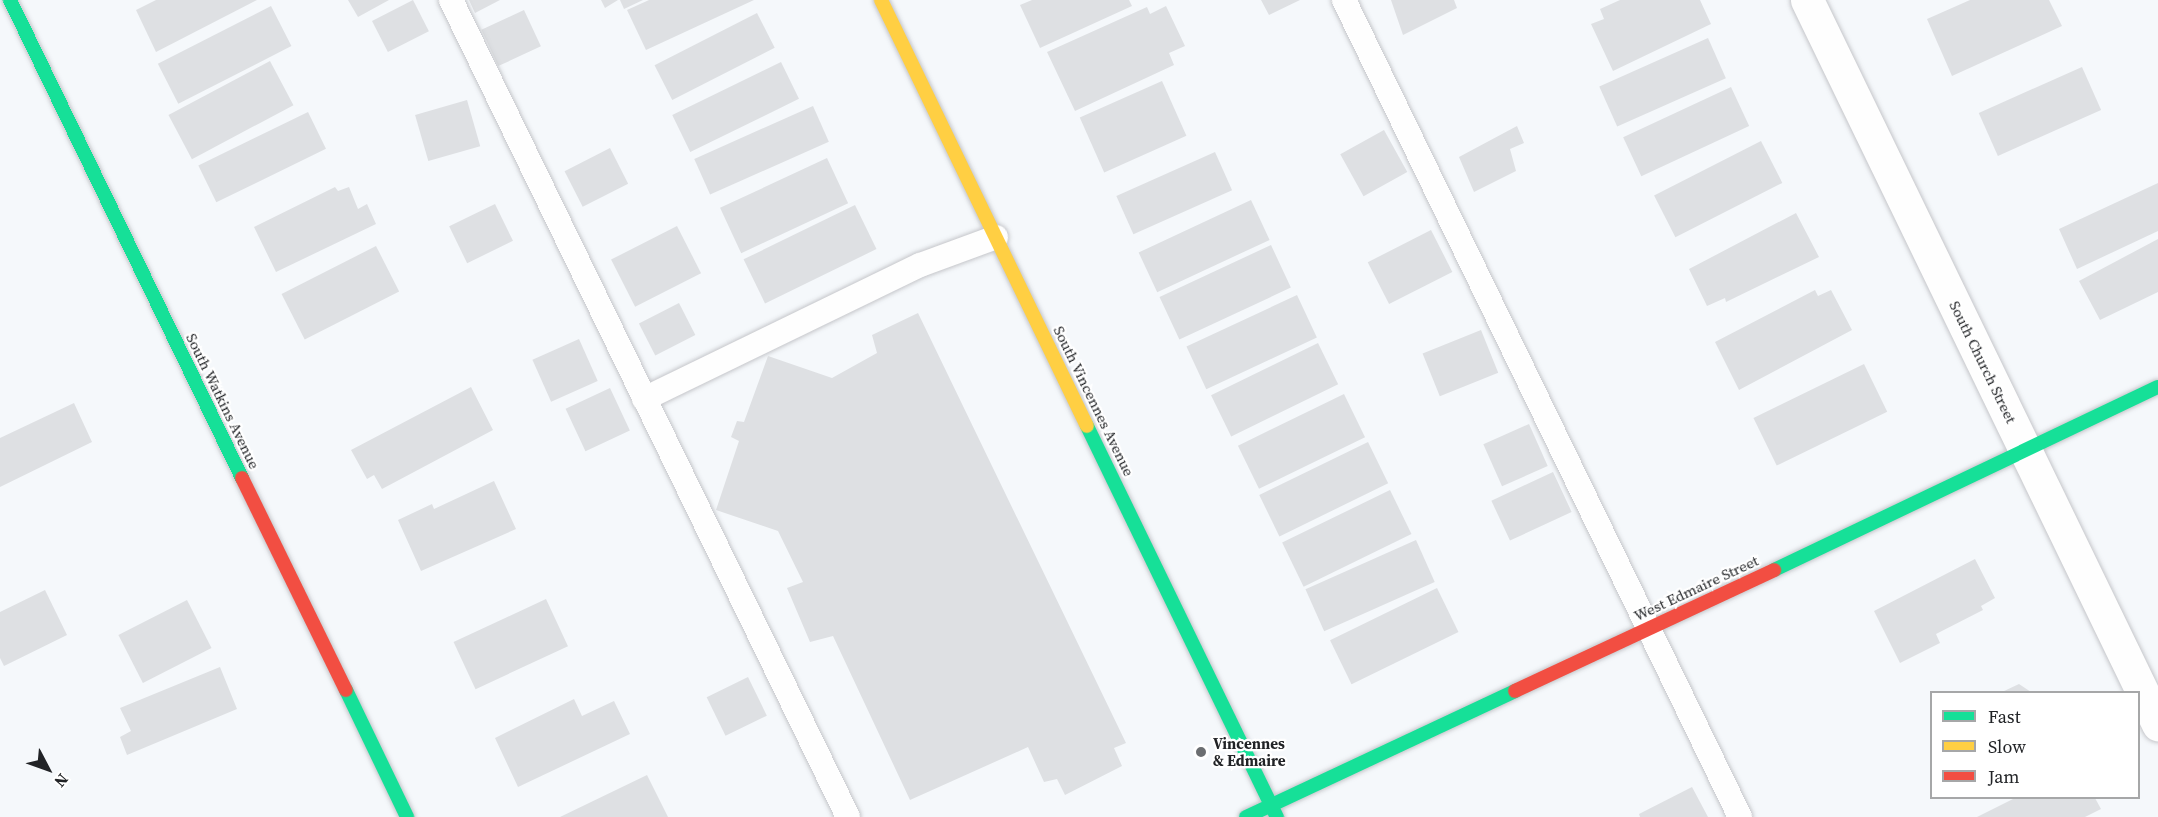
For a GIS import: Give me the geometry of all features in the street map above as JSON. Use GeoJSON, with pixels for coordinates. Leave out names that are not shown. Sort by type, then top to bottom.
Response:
{"type":"FeatureCollection","features":[{"type":"Feature","properties":{"kind":"street","name":"South Watkins Avenue"},"geometry":{"type":"LineString","coordinates":[[10,0],[407,817]]}},
{"type":"Feature","properties":{"kind":"street","name":"South Vincennes Avenue"},"geometry":{"type":"LineString","coordinates":[[881,0],[1274,811]]}},
{"type":"Feature","properties":{"kind":"street","name":"South Church Street"},"geometry":{"type":"LineString","coordinates":[[1807,0],[2158,724]]}},
{"type":"Feature","properties":{"kind":"street","name":"West Edmaire Street"},"geometry":{"type":"LineString","coordinates":[[1246,817],[1274,811],[1649,628],[2026,452],[2158,387]]}},
{"type":"Feature","properties":{"kind":"lane"},"geometry":{"type":"LineString","coordinates":[[451,0],[848,817]]}},
{"type":"Feature","properties":{"kind":"lane"},"geometry":{"type":"LineString","coordinates":[[1344,0],[1740,817]]}},
{"type":"Feature","properties":{"kind":"lane"},"geometry":{"type":"LineString","coordinates":[[644,399],[920,265],[996,237]]}},
{"type":"Feature","properties":{"kind":"building"},"geometry":{"type":"Polygon","coordinates":[[[156,0],[257,0],[156,52],[136,10],[156,0]]]}},
{"type":"Feature","properties":{"kind":"building"},"geometry":{"type":"Polygon","coordinates":[[[348,0],[389,0],[358,17],[348,0]]]}},
{"type":"Feature","properties":{"kind":"building"},"geometry":{"type":"Polygon","coordinates":[[[413,0],[429,31],[388,52],[372,21],[413,0]]]}},
{"type":"Feature","properties":{"kind":"building"},"geometry":{"type":"Polygon","coordinates":[[[469,0],[500,0],[475,13],[469,0]]]}},
{"type":"Feature","properties":{"kind":"building"},"geometry":{"type":"Polygon","coordinates":[[[601,0],[618,0],[605,8],[601,0]]]}},
{"type":"Feature","properties":{"kind":"building"},"geometry":{"type":"Polygon","coordinates":[[[620,0],[643,0],[624,9],[620,0]]]}},
{"type":"Feature","properties":{"kind":"building"},"geometry":{"type":"Polygon","coordinates":[[[649,0],[754,0],[646,50],[627,10],[649,0]]]}},
{"type":"Feature","properties":{"kind":"building"},"geometry":{"type":"Polygon","coordinates":[[[1032,0],[1129,0],[1132,6],[1040,48],[1020,5],[1032,0]]]}},
{"type":"Feature","properties":{"kind":"building"},"geometry":{"type":"Polygon","coordinates":[[[1261,0],[1300,0],[1269,15],[1261,0]]]}},
{"type":"Feature","properties":{"kind":"building"},"geometry":{"type":"Polygon","coordinates":[[[1391,0],[1454,0],[1457,8],[1403,35],[1391,0]]]}},
{"type":"Feature","properties":{"kind":"building"},"geometry":{"type":"Polygon","coordinates":[[[1620,0],[1700,0],[1711,24],[1613,71],[1591,24],[1604,19],[1600,9],[1620,0]]]}},
{"type":"Feature","properties":{"kind":"building"},"geometry":{"type":"Polygon","coordinates":[[[1970,0],[2049,0],[2062,26],[1952,76],[1927,19],[1970,0]]]}},
{"type":"Feature","properties":{"kind":"building"},"geometry":{"type":"Polygon","coordinates":[[[271,6],[291,46],[178,104],[158,64],[271,6]]]}},
{"type":"Feature","properties":{"kind":"building"},"geometry":{"type":"Polygon","coordinates":[[[1166,6],[1185,46],[1169,53],[1174,65],[1075,111],[1047,52],[1147,7],[1150,14],[1166,6]]]}},
{"type":"Feature","properties":{"kind":"building"},"geometry":{"type":"Polygon","coordinates":[[[524,10],[541,46],[498,66],[481,30],[524,10]]]}},
{"type":"Feature","properties":{"kind":"building"},"geometry":{"type":"Polygon","coordinates":[[[757,13],[775,48],[672,100],[655,65],[757,13]]]}},
{"type":"Feature","properties":{"kind":"building"},"geometry":{"type":"Polygon","coordinates":[[[1708,38],[1726,78],[1617,127],[1599,86],[1708,38]]]}},
{"type":"Feature","properties":{"kind":"building"},"geometry":{"type":"Polygon","coordinates":[[[270,61],[293,105],[192,159],[168,115],[270,61]]]}},
{"type":"Feature","properties":{"kind":"building"},"geometry":{"type":"Polygon","coordinates":[[[781,62],[799,99],[690,152],[672,115],[781,62]]]}},
{"type":"Feature","properties":{"kind":"building"},"geometry":{"type":"Polygon","coordinates":[[[2082,67],[2101,110],[1998,156],[1979,113],[2082,67]]]}},
{"type":"Feature","properties":{"kind":"building"},"geometry":{"type":"Polygon","coordinates":[[[1162,81],[1186,136],[1104,172],[1080,118],[1162,81]]]}},
{"type":"Feature","properties":{"kind":"building"},"geometry":{"type":"Polygon","coordinates":[[[1731,87],[1749,126],[1641,176],[1623,137],[1731,87]]]}},
{"type":"Feature","properties":{"kind":"building"},"geometry":{"type":"Polygon","coordinates":[[[467,100],[480,146],[428,161],[415,115],[467,100]]]}},
{"type":"Feature","properties":{"kind":"building"},"geometry":{"type":"Polygon","coordinates":[[[813,106],[829,142],[710,195],[694,159],[813,106]]]}},
{"type":"Feature","properties":{"kind":"building"},"geometry":{"type":"Polygon","coordinates":[[[308,112],[326,149],[216,202],[198,165],[308,112]]]}},
{"type":"Feature","properties":{"kind":"building"},"geometry":{"type":"Polygon","coordinates":[[[1517,126],[1524,143],[1510,149],[1516,171],[1474,192],[1459,157],[1517,126]]]}},
{"type":"Feature","properties":{"kind":"building"},"geometry":{"type":"Polygon","coordinates":[[[1384,130],[1407,172],[1364,196],[1340,154],[1384,130]]]}},
{"type":"Feature","properties":{"kind":"building"},"geometry":{"type":"Polygon","coordinates":[[[1761,141],[1782,183],[1675,237],[1654,195],[1761,141]]]}},
{"type":"Feature","properties":{"kind":"building"},"geometry":{"type":"Polygon","coordinates":[[[610,148],[628,184],[583,207],[565,171],[610,148]]]}},
{"type":"Feature","properties":{"kind":"building"},"geometry":{"type":"Polygon","coordinates":[[[1215,152],[1232,190],[1133,234],[1116,196],[1215,152]]]}},
{"type":"Feature","properties":{"kind":"building"},"geometry":{"type":"Polygon","coordinates":[[[827,158],[848,203],[741,253],[720,208],[827,158]]]}},
{"type":"Feature","properties":{"kind":"building"},"geometry":{"type":"Polygon","coordinates":[[[2158,183],[2158,231],[2077,269],[2059,229],[2158,183]]]}},
{"type":"Feature","properties":{"kind":"building"},"geometry":{"type":"Polygon","coordinates":[[[335,187],[338,191],[349,187],[358,209],[367,204],[376,224],[276,272],[254,227],[335,187]]]}},
{"type":"Feature","properties":{"kind":"building"},"geometry":{"type":"Polygon","coordinates":[[[1251,200],[1270,240],[1157,292],[1139,252],[1251,200]]]}},
{"type":"Feature","properties":{"kind":"building"},"geometry":{"type":"Polygon","coordinates":[[[495,204],[513,241],[467,263],[449,226],[495,204]]]}},
{"type":"Feature","properties":{"kind":"building"},"geometry":{"type":"Polygon","coordinates":[[[855,205],[876,249],[765,303],[744,259],[855,205]]]}},
{"type":"Feature","properties":{"kind":"building"},"geometry":{"type":"Polygon","coordinates":[[[1796,213],[1819,257],[1726,302],[1725,298],[1707,306],[1689,269],[1796,213]]]}},
{"type":"Feature","properties":{"kind":"building"},"geometry":{"type":"Polygon","coordinates":[[[677,226],[701,273],[635,307],[611,260],[677,226]]]}},
{"type":"Feature","properties":{"kind":"building"},"geometry":{"type":"Polygon","coordinates":[[[1431,230],[1452,272],[1389,304],[1368,262],[1431,230]]]}},
{"type":"Feature","properties":{"kind":"building"},"geometry":{"type":"Polygon","coordinates":[[[2158,239],[2158,292],[2100,320],[2079,281],[2158,239]]]}},
{"type":"Feature","properties":{"kind":"building"},"geometry":{"type":"Polygon","coordinates":[[[1271,245],[1291,288],[1179,340],[1160,297],[1271,245]]]}},
{"type":"Feature","properties":{"kind":"building"},"geometry":{"type":"Polygon","coordinates":[[[376,246],[399,291],[305,340],[282,294],[376,246]]]}},
{"type":"Feature","properties":{"kind":"building"},"geometry":{"type":"Polygon","coordinates":[[[1815,290],[1818,296],[1831,290],[1852,330],[1739,390],[1715,342],[1815,290]]]}},
{"type":"Feature","properties":{"kind":"building"},"geometry":{"type":"Polygon","coordinates":[[[1297,295],[1317,338],[1206,389],[1186,347],[1297,295]]]}},
{"type":"Feature","properties":{"kind":"building"},"geometry":{"type":"Polygon","coordinates":[[[679,303],[695,335],[655,356],[639,323],[679,303]]]}},
{"type":"Feature","properties":{"kind":"building"},"geometry":{"type":"Polygon","coordinates":[[[918,313],[1126,743],[1114,748],[1122,766],[1065,795],[1057,779],[1044,782],[1028,747],[910,800],[833,636],[810,642],[787,588],[803,582],[778,531],[716,510],[739,441],[731,437],[737,421],[744,422],[768,356],[832,378],[877,353],[872,335],[918,313]]]}},
{"type":"Feature","properties":{"kind":"building"},"geometry":{"type":"Polygon","coordinates":[[[1481,330],[1498,373],[1440,396],[1423,354],[1481,330]]]}},
{"type":"Feature","properties":{"kind":"building"},"geometry":{"type":"Polygon","coordinates":[[[579,339],[598,381],[551,402],[532,360],[579,339]]]}},
{"type":"Feature","properties":{"kind":"building"},"geometry":{"type":"Polygon","coordinates":[[[1318,343],[1338,384],[1231,437],[1211,395],[1318,343]]]}},
{"type":"Feature","properties":{"kind":"building"},"geometry":{"type":"Polygon","coordinates":[[[1864,364],[1887,412],[1777,466],[1753,418],[1864,364]]]}},
{"type":"Feature","properties":{"kind":"building"},"geometry":{"type":"Polygon","coordinates":[[[471,387],[493,430],[382,489],[374,475],[367,479],[351,450],[471,387]]]}},
{"type":"Feature","properties":{"kind":"building"},"geometry":{"type":"Polygon","coordinates":[[[610,388],[630,431],[585,451],[566,409],[610,388]]]}},
{"type":"Feature","properties":{"kind":"building"},"geometry":{"type":"Polygon","coordinates":[[[1344,394],[1365,437],[1259,489],[1238,446],[1344,394]]]}},
{"type":"Feature","properties":{"kind":"building"},"geometry":{"type":"Polygon","coordinates":[[[74,403],[92,442],[0,487],[0,438],[74,403]]]}},
{"type":"Feature","properties":{"kind":"building"},"geometry":{"type":"Polygon","coordinates":[[[1529,424],[1548,466],[1502,486],[1483,444],[1529,424]]]}},
{"type":"Feature","properties":{"kind":"building"},"geometry":{"type":"Polygon","coordinates":[[[1368,442],[1388,483],[1279,536],[1259,495],[1368,442]]]}},
{"type":"Feature","properties":{"kind":"building"},"geometry":{"type":"Polygon","coordinates":[[[1553,472],[1572,512],[1510,541],[1491,501],[1553,472]]]}},
{"type":"Feature","properties":{"kind":"building"},"geometry":{"type":"Polygon","coordinates":[[[494,481],[516,529],[421,571],[398,520],[432,504],[434,509],[494,481]]]}},
{"type":"Feature","properties":{"kind":"building"},"geometry":{"type":"Polygon","coordinates":[[[1390,490],[1411,534],[1304,587],[1282,543],[1390,490]]]}},
{"type":"Feature","properties":{"kind":"building"},"geometry":{"type":"Polygon","coordinates":[[[1416,540],[1435,582],[1324,631],[1305,589],[1416,540]]]}},
{"type":"Feature","properties":{"kind":"building"},"geometry":{"type":"Polygon","coordinates":[[[1975,559],[1995,598],[1981,606],[1983,610],[1936,634],[1940,643],[1900,663],[1874,611],[1975,559]]]}},
{"type":"Feature","properties":{"kind":"building"},"geometry":{"type":"Polygon","coordinates":[[[1437,588],[1458,632],[1352,684],[1330,640],[1437,588]]]}},
{"type":"Feature","properties":{"kind":"building"},"geometry":{"type":"Polygon","coordinates":[[[45,590],[67,635],[4,666],[0,658],[0,612],[45,590]]]}},
{"type":"Feature","properties":{"kind":"building"},"geometry":{"type":"Polygon","coordinates":[[[546,599],[568,646],[476,689],[454,642],[546,599]]]}},
{"type":"Feature","properties":{"kind":"building"},"geometry":{"type":"Polygon","coordinates":[[[187,600],[212,648],[143,683],[118,635],[187,600]]]}},
{"type":"Feature","properties":{"kind":"building"},"geometry":{"type":"Polygon","coordinates":[[[220,667],[237,709],[127,755],[120,737],[131,731],[120,708],[220,667]]]}},
{"type":"Feature","properties":{"kind":"building"},"geometry":{"type":"Polygon","coordinates":[[[748,677],[767,716],[726,736],[707,697],[748,677]]]}},
{"type":"Feature","properties":{"kind":"building"},"geometry":{"type":"Polygon","coordinates":[[[2019,684],[2030,691],[2004,691],[2019,684]]]}},
{"type":"Feature","properties":{"kind":"building"},"geometry":{"type":"Polygon","coordinates":[[[574,699],[582,716],[614,701],[630,734],[518,787],[495,738],[574,699]]]}},
{"type":"Feature","properties":{"kind":"building"},"geometry":{"type":"Polygon","coordinates":[[[647,775],[668,817],[560,817],[647,775]]]}},
{"type":"Feature","properties":{"kind":"building"},"geometry":{"type":"Polygon","coordinates":[[[1692,787],[1708,817],[1640,817],[1639,814],[1692,787]]]}},
{"type":"Feature","properties":{"kind":"building"},"geometry":{"type":"Polygon","coordinates":[[[2013,799],[2096,799],[2101,809],[2085,817],[1977,817],[2013,799]]]}},
{"type":"Feature","properties":{"kind":"traffic: fast"},"geometry":{"type":"LineString","coordinates":[[10,0],[242,478]]}},
{"type":"Feature","properties":{"kind":"traffic: fast"},"geometry":{"type":"LineString","coordinates":[[1774,570],[2158,387]]}},
{"type":"Feature","properties":{"kind":"traffic: fast"},"geometry":{"type":"LineString","coordinates":[[1087,426],[1277,817]]}},
{"type":"Feature","properties":{"kind":"traffic: fast"},"geometry":{"type":"LineString","coordinates":[[346,690],[407,817]]}},
{"type":"Feature","properties":{"kind":"traffic: fast"},"geometry":{"type":"LineString","coordinates":[[1246,817],[1515,691]]}},
{"type":"Feature","properties":{"kind":"traffic: slow"},"geometry":{"type":"LineString","coordinates":[[881,0],[1087,426]]}},
{"type":"Feature","properties":{"kind":"traffic: jam"},"geometry":{"type":"LineString","coordinates":[[242,478],[346,690]]}},
{"type":"Feature","properties":{"kind":"traffic: jam"},"geometry":{"type":"LineString","coordinates":[[1515,691],[1774,570]]}},
{"type":"Feature","properties":{"kind":"place","name":"Vincennes & Edmaire"},"geometry":{"type":"Point","coordinates":[1201,752]}}]}
